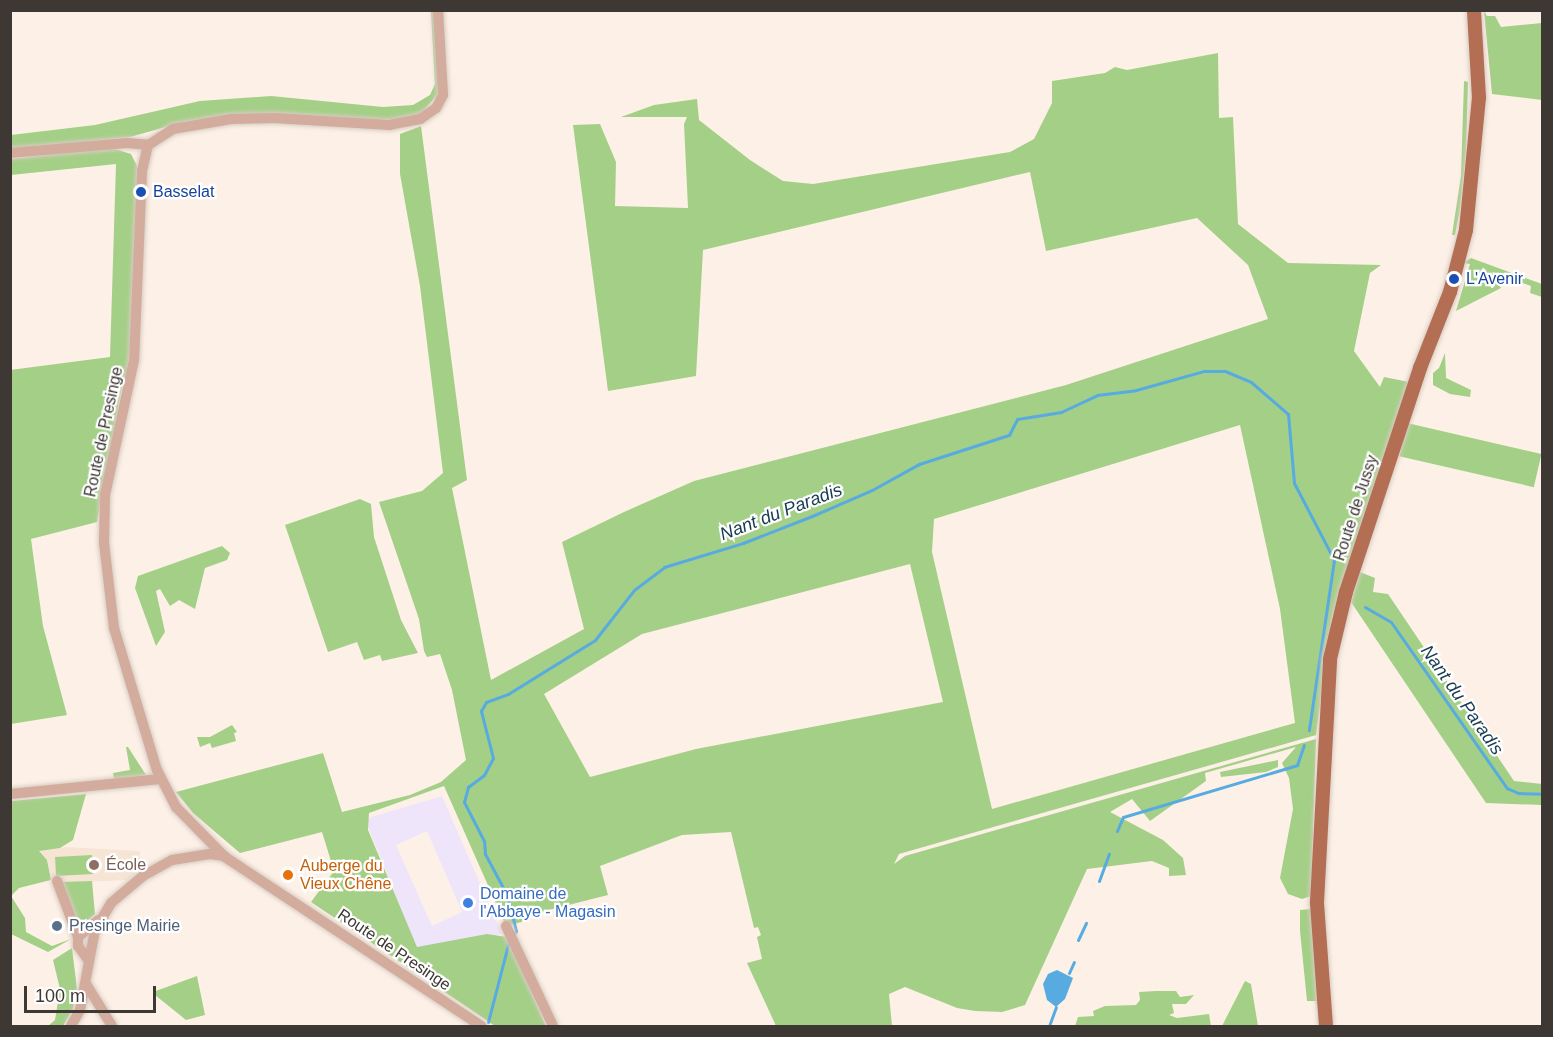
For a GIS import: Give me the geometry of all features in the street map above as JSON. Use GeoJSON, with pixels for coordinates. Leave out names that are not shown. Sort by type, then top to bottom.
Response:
{"type":"FeatureCollection","features":[{"type":"Feature","properties":{"kind":"main road","name":"Route de Jussy"},"geometry":{"type":"LineString","coordinates":[[1326,1026],[1317,902],[1331,649],[1346,592],[1470,208],[1478,147],[1479,98],[1474,10]]}},
{"type":"Feature","properties":{"kind":"street"},"geometry":{"type":"LineString","coordinates":[[10,153],[127,142],[148,145],[173,129],[231,119],[274,118],[390,125],[420,119],[436,108],[443,95],[438,10]]}},
{"type":"Feature","properties":{"kind":"street","name":"Route de Presinge"},"geometry":{"type":"LineString","coordinates":[[148,145],[142,171],[134,360],[105,495],[103,523],[114,628],[160,779],[182,814],[225,856],[481,1026]]}},
{"type":"Feature","properties":{"kind":"street"},"geometry":{"type":"LineString","coordinates":[[10,794],[160,779]]}},
{"type":"Feature","properties":{"kind":"street"},"geometry":{"type":"LineString","coordinates":[[78,937],[98,920],[123,892],[161,864],[181,857],[210,854],[225,856]]}},
{"type":"Feature","properties":{"kind":"street"},"geometry":{"type":"LineString","coordinates":[[57,881],[78,937],[80,950],[89,961]]}},
{"type":"Feature","properties":{"kind":"street"},"geometry":{"type":"LineString","coordinates":[[71,1026],[86,984],[98,920]]}},
{"type":"Feature","properties":{"kind":"street"},"geometry":{"type":"LineString","coordinates":[[509,934],[553,1026]]}},
{"type":"Feature","properties":{"kind":"street"},"geometry":{"type":"LineString","coordinates":[[86,984],[112,1026]]}},
{"type":"Feature","properties":{"kind":"shaded area"},"geometry":{"type":"Polygon","coordinates":[[[442,796],[502,934],[417,948],[366,822],[371,817],[442,796]],[[427,831],[396,845],[432,926],[462,912],[427,831]]]}},
{"type":"Feature","properties":{"kind":"shaded area","name":"École"},"geometry":{"type":"Polygon","coordinates":[[[66,847],[140,851],[140,870],[127,880],[61,883],[59,877],[51,878],[47,860],[38,851],[66,847]]]}},
{"type":"Feature","properties":{"kind":"green space"},"geometry":{"type":"Polygon","coordinates":[[[431,11],[435,11],[438,94],[420,115],[401,120],[244,115],[187,121],[130,137],[11,149],[11,135],[95,125],[200,101],[271,96],[383,107],[413,105],[430,95],[435,84],[431,11]]]}},
{"type":"Feature","properties":{"kind":"green space"},"geometry":{"type":"Polygon","coordinates":[[[1484,11],[1487,16],[1495,16],[1501,27],[1542,23],[1542,100],[1492,94],[1484,11]]]}},
{"type":"Feature","properties":{"kind":"green space"},"geometry":{"type":"Polygon","coordinates":[[[1218,53],[1219,118],[1233,117],[1238,224],[1288,263],[1381,265],[1370,273],[1354,351],[1380,387],[1384,377],[1409,382],[1332,617],[1316,735],[899,854],[894,864],[905,856],[1316,739],[1311,896],[1302,899],[1288,894],[1280,878],[1293,809],[1289,778],[1282,763],[1296,747],[1205,773],[1206,781],[1150,821],[1132,799],[1110,812],[1163,840],[1183,858],[1186,875],[1169,876],[1169,868],[1152,861],[1087,869],[1025,1005],[1002,1012],[975,1011],[957,1008],[905,987],[889,994],[892,1026],[776,1026],[747,963],[762,959],[757,937],[761,935],[758,927],[754,928],[731,832],[682,835],[600,866],[608,895],[529,915],[529,920],[506,926],[444,786],[369,813],[368,830],[417,947],[487,934],[507,937],[546,1026],[495,1026],[311,902],[334,871],[322,832],[240,853],[193,813],[176,792],[323,753],[342,812],[410,795],[441,782],[466,760],[452,690],[440,654],[427,657],[424,651],[419,619],[379,502],[422,491],[443,473],[420,286],[400,174],[400,134],[421,126],[467,480],[452,488],[491,680],[584,629],[562,542],[624,512],[694,481],[1066,385],[1268,319],[1248,265],[1197,218],[1046,251],[1030,172],[703,250],[696,376],[608,391],[573,125],[600,124],[616,162],[615,206],[688,208],[684,124],[687,117],[621,117],[654,105],[697,99],[699,120],[750,160],[783,181],[813,184],[1010,152],[1034,139],[1052,103],[1052,81],[1105,73],[1115,67],[1127,70],[1218,53]],[[1240,425],[934,519],[932,552],[992,809],[1295,723],[1280,609],[1240,425]],[[910,564],[642,634],[544,694],[590,777],[696,749],[943,702],[910,564]]]}},
{"type":"Feature","properties":{"kind":"green space"},"geometry":{"type":"Polygon","coordinates":[[[1464,81],[1468,82],[1466,153],[1460,209],[1455,235],[1452,235],[1461,176],[1464,81]]]}},
{"type":"Feature","properties":{"kind":"green space"},"geometry":{"type":"Polygon","coordinates":[[[112,148],[131,154],[137,166],[133,325],[126,380],[123,381],[97,522],[31,539],[43,626],[67,715],[11,724],[10,370],[110,357],[116,164],[11,175],[11,159],[112,148]]]}},
{"type":"Feature","properties":{"kind":"green space"},"geometry":{"type":"Polygon","coordinates":[[[1471,258],[1542,284],[1542,297],[1530,293],[1531,286],[1492,272],[1501,288],[1456,311],[1470,264],[1463,263],[1471,258]]]}},
{"type":"Feature","properties":{"kind":"green space"},"geometry":{"type":"Polygon","coordinates":[[[1445,353],[1446,378],[1471,390],[1470,397],[1450,394],[1433,385],[1433,373],[1439,368],[1445,353]]]}},
{"type":"Feature","properties":{"kind":"green space"},"geometry":{"type":"Polygon","coordinates":[[[1407,423],[1541,454],[1534,487],[1399,456],[1407,423]]]}},
{"type":"Feature","properties":{"kind":"green space"},"geometry":{"type":"Polygon","coordinates":[[[360,499],[371,504],[374,537],[401,620],[418,653],[382,661],[380,655],[364,660],[357,642],[328,652],[285,525],[360,499]]]}},
{"type":"Feature","properties":{"kind":"green space"},"geometry":{"type":"Polygon","coordinates":[[[222,546],[230,553],[227,560],[205,568],[195,609],[179,600],[170,606],[160,589],[156,591],[165,632],[156,646],[135,588],[138,576],[222,546]]]}},
{"type":"Feature","properties":{"kind":"green space"},"geometry":{"type":"Polygon","coordinates":[[[1360,572],[1375,578],[1373,592],[1388,594],[1514,781],[1542,784],[1542,805],[1486,803],[1351,602],[1360,572]]]}},
{"type":"Feature","properties":{"kind":"green space"},"geometry":{"type":"Polygon","coordinates":[[[232,725],[237,732],[234,733],[236,741],[212,748],[210,743],[200,747],[197,737],[210,737],[232,725]]]}},
{"type":"Feature","properties":{"kind":"green space"},"geometry":{"type":"Polygon","coordinates":[[[126,747],[146,775],[114,779],[113,773],[130,770],[126,747]]]}},
{"type":"Feature","properties":{"kind":"green space"},"geometry":{"type":"Polygon","coordinates":[[[1278,760],[1278,767],[1266,772],[1221,777],[1220,772],[1278,760]]]}},
{"type":"Feature","properties":{"kind":"green space"},"geometry":{"type":"Polygon","coordinates":[[[86,794],[73,840],[60,848],[39,851],[47,860],[51,880],[19,888],[11,896],[11,801],[86,794]]]}},
{"type":"Feature","properties":{"kind":"green space"},"geometry":{"type":"Polygon","coordinates":[[[92,855],[93,874],[56,876],[55,857],[92,855]]]}},
{"type":"Feature","properties":{"kind":"green space"},"geometry":{"type":"Polygon","coordinates":[[[92,881],[95,914],[79,928],[61,882],[92,881]]]}},
{"type":"Feature","properties":{"kind":"green space"},"geometry":{"type":"Polygon","coordinates":[[[11,896],[25,918],[26,932],[52,946],[71,939],[48,952],[11,934],[11,896]]]}},
{"type":"Feature","properties":{"kind":"green space"},"geometry":{"type":"Polygon","coordinates":[[[1311,909],[1321,1026],[1316,1001],[1307,1001],[1300,931],[1300,910],[1311,909]]]}},
{"type":"Feature","properties":{"kind":"green space"},"geometry":{"type":"Polygon","coordinates":[[[72,948],[77,989],[73,1009],[63,1026],[48,1026],[55,1020],[60,989],[53,960],[72,948]]]}},
{"type":"Feature","properties":{"kind":"green space"},"geometry":{"type":"Polygon","coordinates":[[[197,976],[205,1015],[186,1020],[153,992],[197,976]]]}},
{"type":"Feature","properties":{"kind":"green space"},"geometry":{"type":"Polygon","coordinates":[[[1245,981],[1251,984],[1258,1026],[1222,1026],[1245,981]]]}},
{"type":"Feature","properties":{"kind":"green space"},"geometry":{"type":"Polygon","coordinates":[[[1176,991],[1180,997],[1194,995],[1186,1004],[1172,1004],[1174,1013],[1169,1015],[1177,1018],[1209,1014],[1211,1026],[1075,1026],[1078,1017],[1094,1016],[1093,1011],[1105,1006],[1136,1005],[1140,1000],[1139,992],[1176,991]]]}},
{"type":"Feature","properties":{"kind":"water"},"geometry":{"type":"Polygon","coordinates":[[[1057,970],[1073,978],[1065,999],[1056,1007],[1047,1000],[1043,984],[1048,974],[1057,970]]]}},
{"type":"Feature","properties":{"kind":"waterway","name":"Nant du Paradis"},"geometry":{"type":"LineString","coordinates":[[513,935],[516,931],[507,895],[485,854],[484,841],[464,802],[468,787],[484,775],[493,758],[481,711],[486,702],[508,694],[595,640],[634,590],[664,567],[743,543],[812,516],[872,490],[919,464],[1009,435],[1017,419],[1061,412],[1097,395],[1136,390],[1204,371],[1225,371],[1251,382],[1288,414],[1294,483],[1334,560],[1309,730]]}},
{"type":"Feature","properties":{"kind":"waterway","name":"Nant du Paradis"},"geometry":{"type":"LineString","coordinates":[[1365,607],[1391,622],[1507,788],[1518,793],[1542,794]]}},
{"type":"Feature","properties":{"kind":"waterway"},"geometry":{"type":"LineString","coordinates":[[1117,831],[1123,817],[1297,765],[1304,745]]}},
{"type":"Feature","properties":{"kind":"waterway"},"geometry":{"type":"LineString","coordinates":[[1099,881],[1109,854]]}},
{"type":"Feature","properties":{"kind":"waterway"},"geometry":{"type":"LineString","coordinates":[[1078,940],[1086,923]]}},
{"type":"Feature","properties":{"kind":"waterway","name":"Nant du Paradis"},"geometry":{"type":"LineString","coordinates":[[488,1022],[509,941]]}},
{"type":"Feature","properties":{"kind":"waterway"},"geometry":{"type":"LineString","coordinates":[[1069,973],[1074,962]]}},
{"type":"Feature","properties":{"kind":"waterway"},"geometry":{"type":"LineString","coordinates":[[1049,1026],[1056,1007]]}},
{"type":"Feature","properties":{"kind":"place","name":"Basselat"},"geometry":{"type":"Point","coordinates":[141,192]}},
{"type":"Feature","properties":{"kind":"place","name":"L'Avenir"},"geometry":{"type":"Point","coordinates":[1454,279]}},
{"type":"Feature","properties":{"kind":"place","name":"École"},"geometry":{"type":"Point","coordinates":[94,865]}},
{"type":"Feature","properties":{"kind":"place","name":"Auberge du Vieux Chêne"},"geometry":{"type":"Point","coordinates":[288,875]}},
{"type":"Feature","properties":{"kind":"place","name":"Domaine de l'Abbaye - Magasin"},"geometry":{"type":"Point","coordinates":[468,903]}},
{"type":"Feature","properties":{"kind":"place","name":"Presinge Mairie"},"geometry":{"type":"Point","coordinates":[57,926]}}]}
